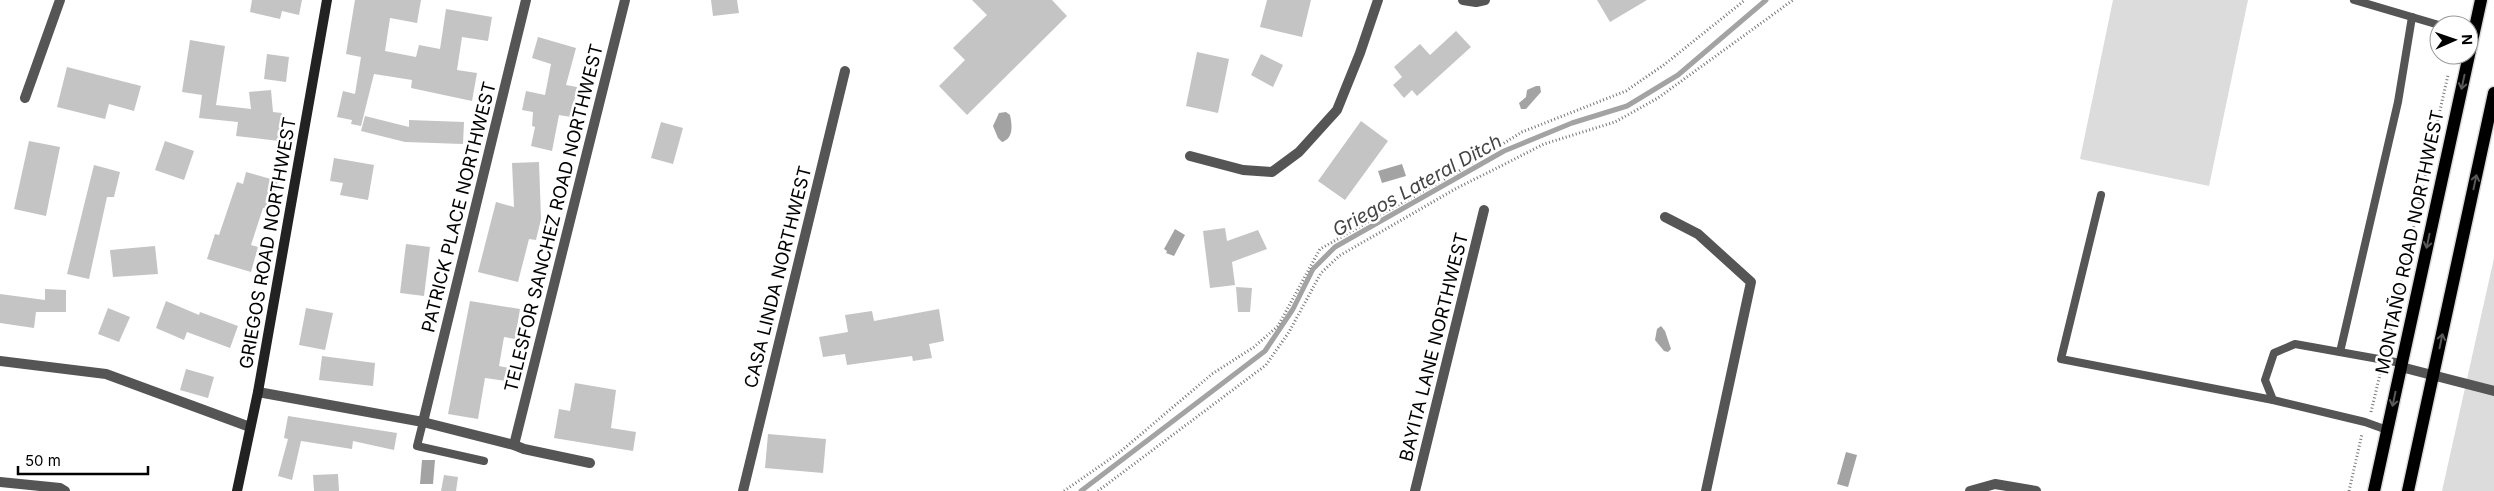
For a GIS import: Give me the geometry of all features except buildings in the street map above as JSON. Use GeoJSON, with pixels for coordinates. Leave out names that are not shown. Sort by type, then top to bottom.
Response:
{"type":"FeatureCollection","features":[{"type":"Feature","properties":{"kind":"main road","name":"GRIEGOS ROAD NORTHWEST"},"geometry":{"type":"LineString","coordinates":[[237,491],[258,392],[328,0]]}},
{"type":"Feature","properties":{"kind":"main road","name":"MONTAÑO ROAD NORTHWEST"},"geometry":{"type":"LineString","coordinates":[[2477,15],[2481,0]]}},
{"type":"Feature","properties":{"kind":"main road","name":"MONTAÑO ROAD NORTHWEST"},"geometry":{"type":"LineString","coordinates":[[2374,491],[2464,65]]}},
{"type":"Feature","properties":{"kind":"main road"},"geometry":{"type":"LineString","coordinates":[[2408,491],[2494,93]]}},
{"type":"Feature","properties":{"kind":"street"},"geometry":{"type":"LineString","coordinates":[[25,98],[60,0]]}},
{"type":"Feature","properties":{"kind":"street","name":"PATRICK PLACE NORTHWEST"},"geometry":{"type":"LineString","coordinates":[[423,422],[526,0]]}},
{"type":"Feature","properties":{"kind":"street","name":"TELESFOR SANCHEZ ROAD NORTHWEST"},"geometry":{"type":"LineString","coordinates":[[514,445],[625,0]]}},
{"type":"Feature","properties":{"kind":"street"},"geometry":{"type":"LineString","coordinates":[[1190,156],[1243,170],[1272,172],[1299,152],[1337,110],[1378,0]]}},
{"type":"Feature","properties":{"kind":"street"},"geometry":{"type":"LineString","coordinates":[[1463,0],[1476,2],[1484,0]]}},
{"type":"Feature","properties":{"kind":"street","name":"CASA LINDA NORTHWEST"},"geometry":{"type":"LineString","coordinates":[[743,491],[845,71]]}},
{"type":"Feature","properties":{"kind":"street","name":"BAYITA LANE NORTHWEST"},"geometry":{"type":"LineString","coordinates":[[1415,491],[1484,210]]}},
{"type":"Feature","properties":{"kind":"street"},"geometry":{"type":"LineString","coordinates":[[1665,217],[1698,234],[1751,282],[1706,491]]}},
{"type":"Feature","properties":{"kind":"street"},"geometry":{"type":"LineString","coordinates":[[0,361],[106,374],[250,427]]}},
{"type":"Feature","properties":{"kind":"street"},"geometry":{"type":"LineString","coordinates":[[2401,365],[2494,391]]}},
{"type":"Feature","properties":{"kind":"street"},"geometry":{"type":"LineString","coordinates":[[258,392],[423,422],[524,449],[590,463]]}},
{"type":"Feature","properties":{"kind":"street"},"geometry":{"type":"LineString","coordinates":[[0,482],[60,488],[65,491]]}},
{"type":"Feature","properties":{"kind":"street"},"geometry":{"type":"LineString","coordinates":[[1970,491],[1995,484],[2036,491]]}},
{"type":"Feature","properties":{"kind":"lane"},"geometry":{"type":"LineString","coordinates":[[2354,0],[2429,22]]}},
{"type":"Feature","properties":{"kind":"lane"},"geometry":{"type":"LineString","coordinates":[[2340,352],[2398,102],[2412,17]]}},
{"type":"Feature","properties":{"kind":"lane"},"geometry":{"type":"LineString","coordinates":[[2101,195],[2061,359],[2273,400],[2365,422],[2387,430]]}},
{"type":"Feature","properties":{"kind":"lane"},"geometry":{"type":"LineString","coordinates":[[2273,400],[2265,380],[2274,353],[2296,344],[2384,360],[2401,365]]}},
{"type":"Feature","properties":{"kind":"lane"},"geometry":{"type":"LineString","coordinates":[[423,422],[416,446],[484,461]]}},
{"type":"Feature","properties":{"kind":"path"},"geometry":{"type":"LineString","coordinates":[[1064,491],[1120,452],[1212,374],[1254,347],[1278,326],[1320,248],[1459,171],[1522,132],[1626,92],[1665,64],[1745,0]]}},
{"type":"Feature","properties":{"kind":"path"},"geometry":{"type":"LineString","coordinates":[[1098,491],[1266,365],[1289,332],[1321,273],[1339,256],[1457,188],[1511,160],[1544,144],[1615,122],[1658,98],[1793,0]]}},
{"type":"Feature","properties":{"kind":"path"},"geometry":{"type":"LineString","coordinates":[[2349,491],[2356,452],[2365,422],[2374,408],[2374,394],[2384,360],[2448,74]]}},
{"type":"Feature","properties":{"kind":"shaded area"},"geometry":{"type":"Polygon","coordinates":[[[2113,0],[2248,0],[2209,186],[2080,159],[2113,0]]]}},
{"type":"Feature","properties":{"kind":"shaded area"},"geometry":{"type":"Polygon","coordinates":[[[1540,86],[1541,92],[1526,109],[1521,109],[1519,103],[1526,97],[1527,90],[1540,86]]]}},
{"type":"Feature","properties":{"kind":"shaded area"},"geometry":{"type":"Polygon","coordinates":[[[1006,112],[1010,115],[1011,131],[1009,138],[1002,142],[998,138],[993,126],[999,113],[1006,112]]]}},
{"type":"Feature","properties":{"kind":"shaded area"},"geometry":{"type":"Polygon","coordinates":[[[1402,164],[1406,176],[1382,183],[1378,171],[1402,164]]]}},
{"type":"Feature","properties":{"kind":"shaded area"},"geometry":{"type":"Polygon","coordinates":[[[1175,229],[1185,235],[1174,256],[1166,253],[1167,251],[1164,249],[1175,229]]]}},
{"type":"Feature","properties":{"kind":"shaded area"},"geometry":{"type":"Polygon","coordinates":[[[2494,258],[2494,491],[2442,491],[2494,258]]]}},
{"type":"Feature","properties":{"kind":"shaded area"},"geometry":{"type":"Polygon","coordinates":[[[1661,326],[1665,331],[1671,349],[1668,352],[1664,351],[1655,340],[1657,329],[1661,326]]]}},
{"type":"Feature","properties":{"kind":"shaded area"},"geometry":{"type":"Polygon","coordinates":[[[1846,452],[1857,455],[1848,487],[1837,484],[1846,452]]]}},
{"type":"Feature","properties":{"kind":"shaded area"},"geometry":{"type":"Polygon","coordinates":[[[422,460],[435,460],[433,484],[420,484],[422,460]]]}},
{"type":"Feature","properties":{"kind":"waterway","name":"Griegos Lateral Ditch"},"geometry":{"type":"LineString","coordinates":[[1081,491],[1265,351],[1293,309],[1313,269],[1335,247],[1504,151],[1572,123],[1627,106],[1678,75],[1766,0]]}}]}
